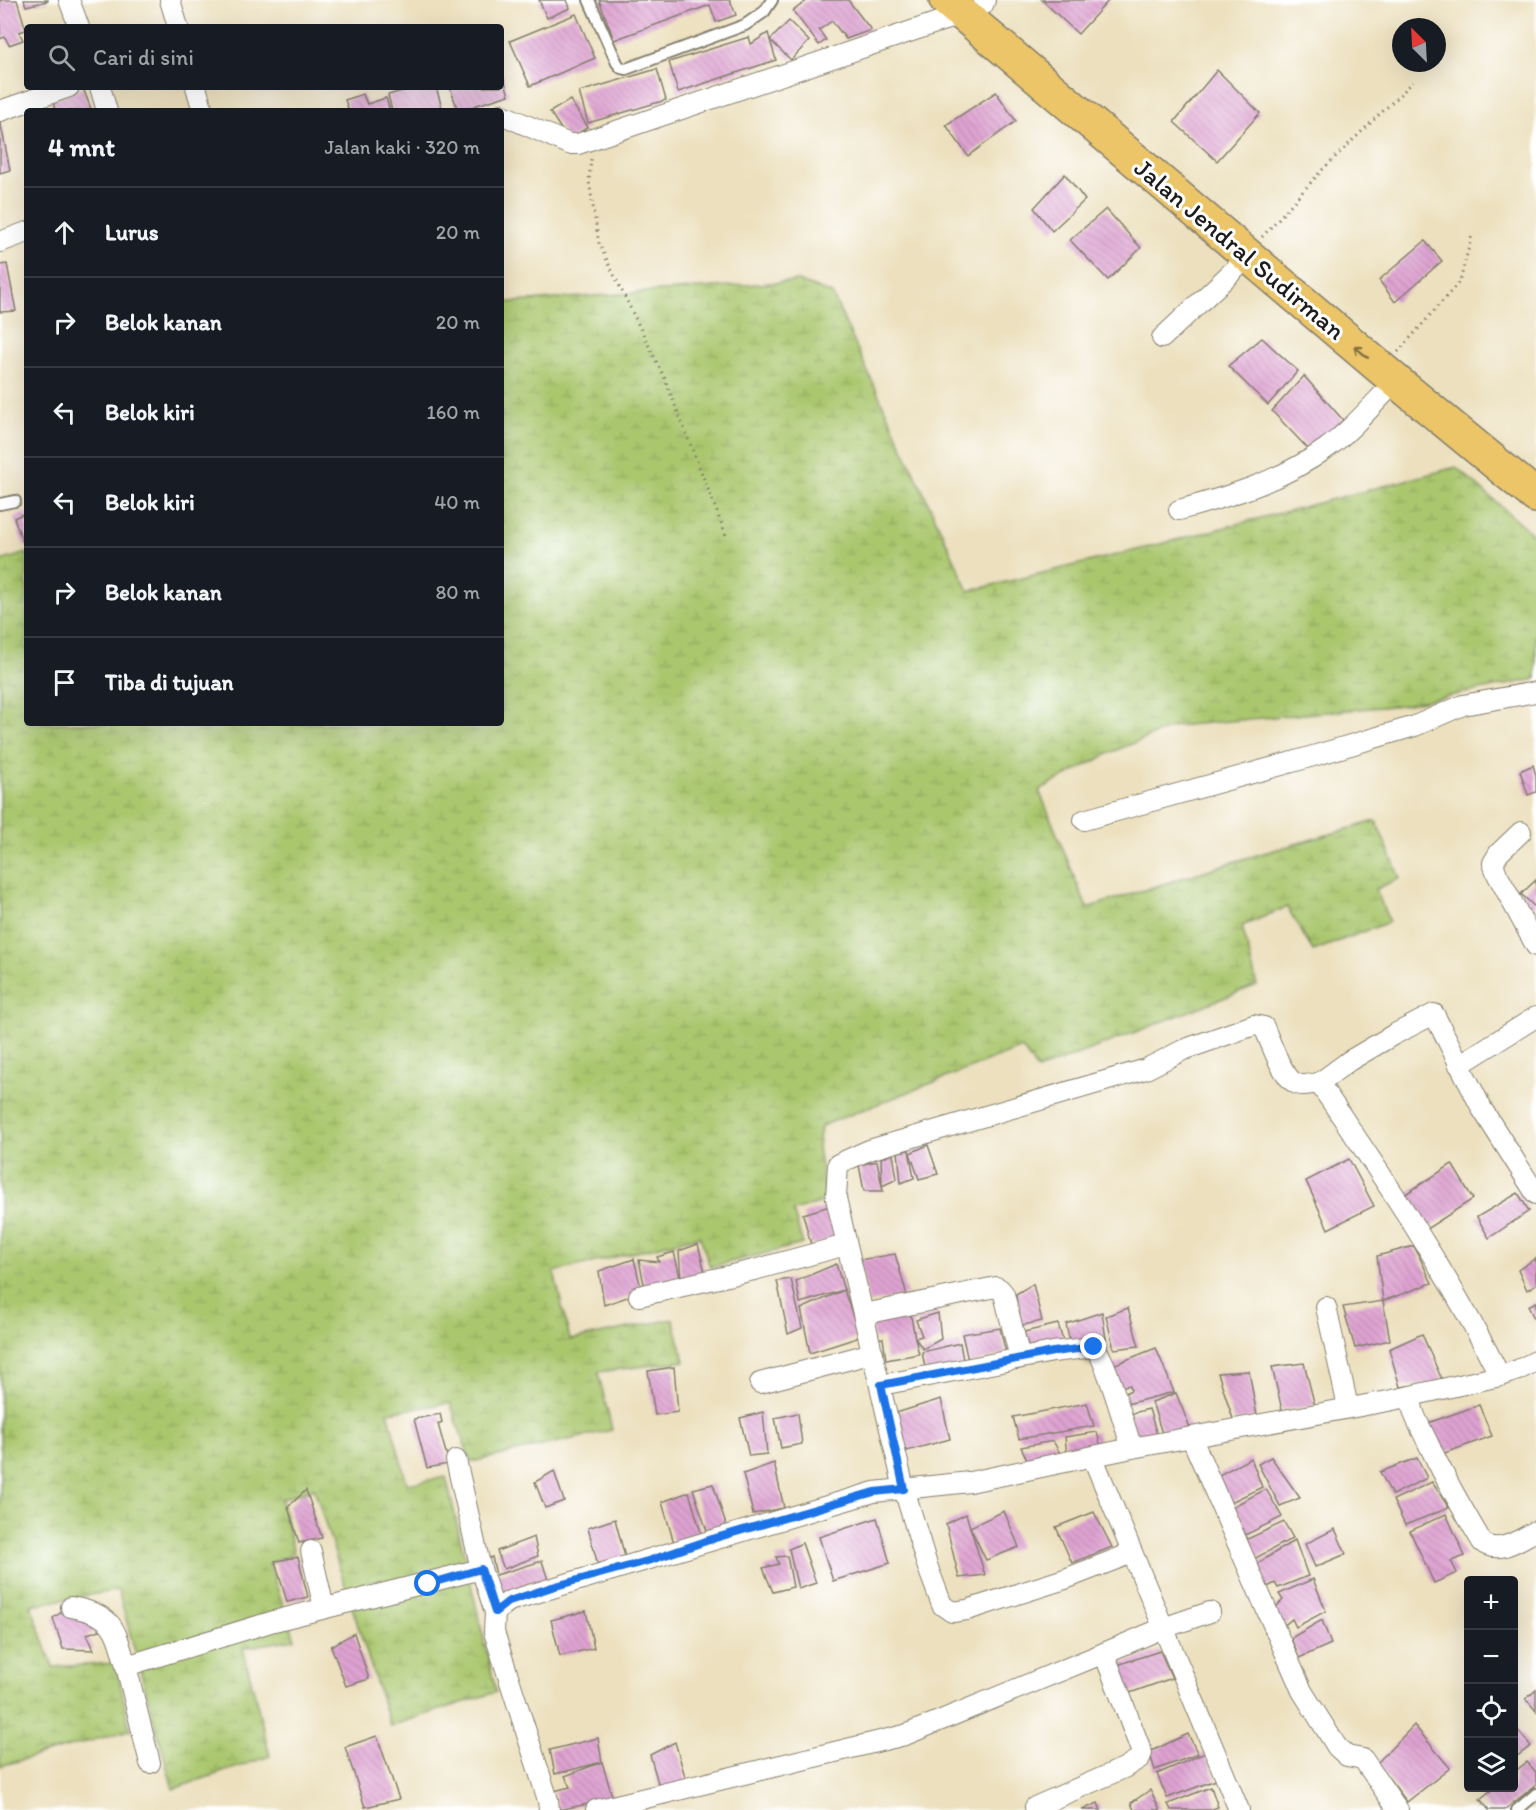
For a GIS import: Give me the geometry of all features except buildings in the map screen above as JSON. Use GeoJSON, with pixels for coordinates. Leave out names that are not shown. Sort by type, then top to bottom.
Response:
{"type":"FeatureCollection","features":[{"type":"Feature","properties":{"kind":"highway","name":"Jalan Jendral Sudirman"},"geometry":{"type":"LineString","coordinates":[[971,4],[1397,367],[1536,496]]}},
{"type":"Feature","properties":{"kind":"highway","name":"Jalan Jendral Sudirman"},"geometry":{"type":"LineString","coordinates":[[1397,367],[1536,472]]}},
{"type":"Feature","properties":{"kind":"street"},"geometry":{"type":"LineString","coordinates":[[69,0],[79,24]]}},
{"type":"Feature","properties":{"kind":"street"},"geometry":{"type":"LineString","coordinates":[[170,0],[177,24]]}},
{"type":"Feature","properties":{"kind":"street"},"geometry":{"type":"LineString","coordinates":[[504,115],[569,144],[578,144],[971,4]]}},
{"type":"Feature","properties":{"kind":"street"},"geometry":{"type":"LineString","coordinates":[[0,111],[60,90]]}},
{"type":"Feature","properties":{"kind":"street"},"geometry":{"type":"LineString","coordinates":[[101,90],[106,108]]}},
{"type":"Feature","properties":{"kind":"street"},"geometry":{"type":"LineString","coordinates":[[197,90],[202,108]]}},
{"type":"Feature","properties":{"kind":"street"},"geometry":{"type":"LineString","coordinates":[[0,242],[24,233]]}},
{"type":"Feature","properties":{"kind":"street"},"geometry":{"type":"LineString","coordinates":[[1162,338],[1255,247]]}},
{"type":"Feature","properties":{"kind":"street"},"geometry":{"type":"LineString","coordinates":[[1179,510],[1228,497],[1264,483],[1328,448],[1366,414],[1397,367]]}},
{"type":"Feature","properties":{"kind":"street"},"geometry":{"type":"LineString","coordinates":[[1084,820],[1403,729],[1463,705],[1536,692]]}},
{"type":"Feature","properties":{"kind":"street"},"geometry":{"type":"LineString","coordinates":[[1521,832],[1499,853],[1493,863],[1536,946]]}},
{"type":"Feature","properties":{"kind":"street"},"geometry":{"type":"LineString","coordinates":[[1132,1553],[1065,1579],[967,1610],[952,1612],[942,1605],[927,1565],[904,1489],[846,1245],[836,1198],[838,1164],[869,1150],[1146,1069],[1183,1050],[1254,1025],[1264,1027],[1280,1063],[1292,1081],[1300,1085],[1320,1083],[1349,1061],[1433,1014],[1437,1017],[1459,1065],[1498,1136],[1536,1194]]}},
{"type":"Feature","properties":{"kind":"street"},"geometry":{"type":"LineString","coordinates":[[1459,1065],[1536,1017]]}},
{"type":"Feature","properties":{"kind":"street"},"geometry":{"type":"LineString","coordinates":[[1320,1083],[1423,1241],[1474,1325],[1500,1376]]}},
{"type":"Feature","properties":{"kind":"street"},"geometry":{"type":"LineString","coordinates":[[639,1296],[754,1270],[846,1245]]}},
{"type":"Feature","properties":{"kind":"street"},"geometry":{"type":"LineString","coordinates":[[864,1314],[996,1287],[1004,1294],[1020,1358]]}},
{"type":"Feature","properties":{"kind":"street"},"geometry":{"type":"LineString","coordinates":[[1326,1307],[1348,1407]]}},
{"type":"Feature","properties":{"kind":"street"},"geometry":{"type":"LineString","coordinates":[[881,1385],[1090,1346],[1096,1348],[1106,1369],[1132,1449]]}},
{"type":"Feature","properties":{"kind":"street"},"geometry":{"type":"LineString","coordinates":[[760,1383],[873,1353]]}},
{"type":"Feature","properties":{"kind":"street"},"geometry":{"type":"LineString","coordinates":[[495,1612],[509,1601],[552,1587],[651,1560],[712,1539],[874,1492],[970,1482],[1411,1396],[1500,1376],[1536,1361]]}},
{"type":"Feature","properties":{"kind":"street"},"geometry":{"type":"LineString","coordinates":[[1411,1396],[1415,1416],[1444,1476],[1482,1542],[1488,1547],[1497,1548],[1536,1531]]}},
{"type":"Feature","properties":{"kind":"street"},"geometry":{"type":"LineString","coordinates":[[1192,1438],[1302,1690],[1337,1747],[1347,1756],[1363,1759],[1398,1810]]}},
{"type":"Feature","properties":{"kind":"street"},"geometry":{"type":"LineString","coordinates":[[1093,1458],[1239,1810]]}},
{"type":"Feature","properties":{"kind":"street"},"geometry":{"type":"LineString","coordinates":[[456,1460],[481,1569],[495,1612],[494,1632],[548,1800],[549,1810]]}},
{"type":"Feature","properties":{"kind":"street"},"geometry":{"type":"LineString","coordinates":[[311,1551],[324,1608]]}},
{"type":"Feature","properties":{"kind":"street"},"geometry":{"type":"LineString","coordinates":[[126,1666],[274,1621],[481,1569]]}},
{"type":"Feature","properties":{"kind":"street"},"geometry":{"type":"LineString","coordinates":[[71,1607],[96,1612],[110,1623],[116,1632],[150,1763]]}},
{"type":"Feature","properties":{"kind":"street"},"geometry":{"type":"LineString","coordinates":[[596,1810],[905,1735],[1163,1628],[1210,1612]]}},
{"type":"Feature","properties":{"kind":"street"},"geometry":{"type":"LineString","coordinates":[[1035,1807],[1124,1768],[1140,1758],[1142,1752],[1104,1653]]}},
{"type":"Feature","properties":{"kind":"lane"},"geometry":{"type":"LineString","coordinates":[[589,0],[617,63],[621,68],[626,69],[745,25],[765,12],[772,0]]}},
{"type":"Feature","properties":{"kind":"lane"},"geometry":{"type":"LineString","coordinates":[[0,504],[15,501]]}},
{"type":"Feature","properties":{"kind":"lane"},"geometry":{"type":"LineString","coordinates":[[1517,1810],[1536,1794]]}},
{"type":"Feature","properties":{"kind":"path"},"geometry":{"type":"LineString","coordinates":[[1255,247],[1323,169],[1413,82]]}},
{"type":"Feature","properties":{"kind":"path"},"geometry":{"type":"LineString","coordinates":[[591,139],[589,181],[599,244],[664,377],[726,535]]}},
{"type":"Feature","properties":{"kind":"path"},"geometry":{"type":"LineString","coordinates":[[1397,367],[1460,281],[1472,235]]}},
{"type":"Feature","properties":{"kind":"green space"},"geometry":{"type":"Polygon","coordinates":[[[798,281],[832,294],[969,591],[1456,467],[1536,537],[1536,679],[1403,705],[1175,726],[1114,751],[1039,790],[1087,908],[1236,861],[1376,821],[1400,878],[1376,889],[1389,922],[1313,951],[1287,907],[1242,926],[1257,985],[1037,1070],[1022,1048],[821,1126],[818,1147],[826,1201],[793,1211],[803,1244],[710,1267],[700,1236],[554,1272],[570,1340],[673,1319],[685,1361],[598,1372],[612,1430],[471,1462],[450,1403],[388,1412],[407,1484],[446,1477],[496,1692],[390,1726],[314,1488],[281,1499],[294,1554],[269,1564],[295,1639],[243,1648],[270,1756],[173,1789],[118,1590],[31,1605],[53,1667],[116,1663],[130,1730],[0,1766],[0,561],[24,554],[24,726],[504,726],[504,303],[798,281]]]}},
{"type":"Feature","properties":{"kind":"route"},"geometry":{"type":"LineString","coordinates":[[428,1584],[481,1569],[495,1612],[509,1601],[552,1587],[651,1560],[712,1539],[874,1492],[904,1489],[881,1385],[1053,1352],[1094,1347]]}}]}
